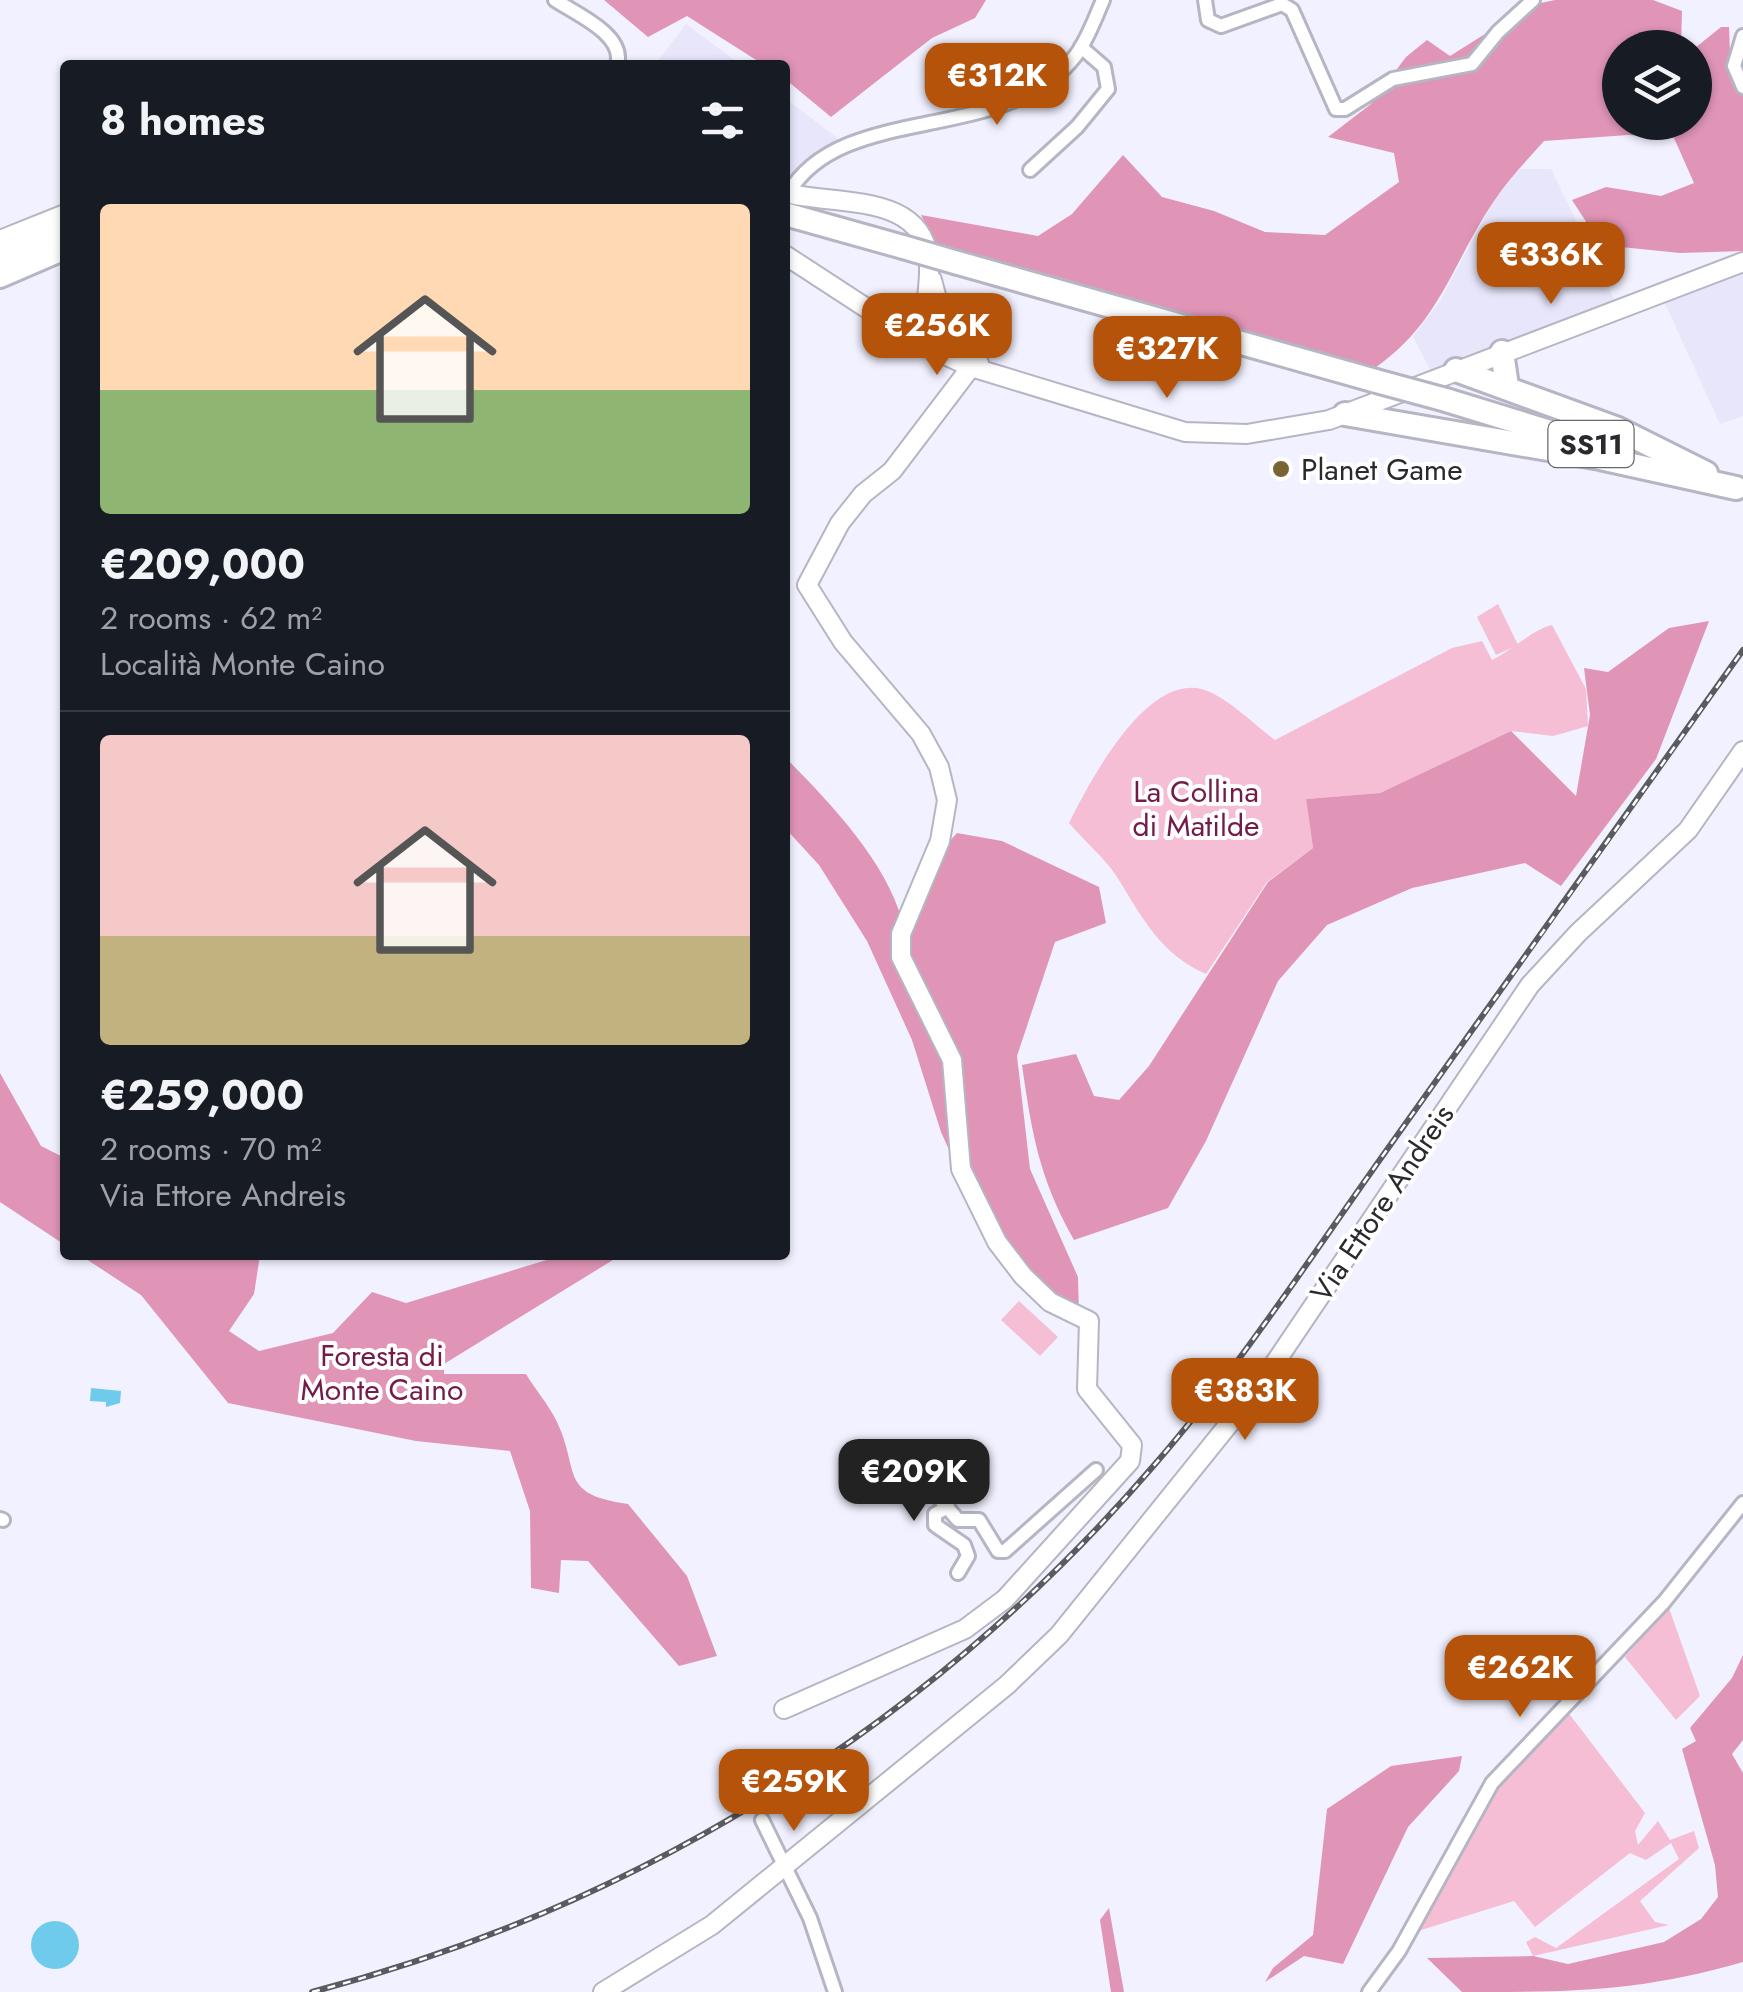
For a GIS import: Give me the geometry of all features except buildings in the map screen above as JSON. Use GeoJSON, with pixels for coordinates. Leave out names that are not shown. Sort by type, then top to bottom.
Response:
{"type":"FeatureCollection","features":[{"type":"Feature","properties":{"kind":"highway","name":"SS11"},"geometry":{"type":"LineString","coordinates":[[790,202],[903,247],[1446,400],[1740,489]]}},
{"type":"Feature","properties":{"kind":"highway"},"geometry":{"type":"LineString","coordinates":[[0,258],[60,232]]}},
{"type":"Feature","properties":{"kind":"highway"},"geometry":{"type":"LineString","coordinates":[[0,266],[60,240]]}},
{"type":"Feature","properties":{"kind":"highway"},"geometry":{"type":"LineString","coordinates":[[0,276],[60,250]]}},
{"type":"Feature","properties":{"kind":"highway"},"geometry":{"type":"LineString","coordinates":[[1502,352],[1507,386]]}},
{"type":"Feature","properties":{"kind":"highway"},"geometry":{"type":"LineString","coordinates":[[1456,370],[1618,429],[1740,489]]}},
{"type":"Feature","properties":{"kind":"highway"},"geometry":{"type":"LineString","coordinates":[[1345,414],[1582,454],[1740,489]]}},
{"type":"Feature","properties":{"kind":"street"},"geometry":{"type":"LineString","coordinates":[[555,0],[612,40],[619,52],[618,60]]}},
{"type":"Feature","properties":{"kind":"street"},"geometry":{"type":"LineString","coordinates":[[790,195],[812,167],[846,142],[956,118],[1036,91],[1080,47],[1102,0]]}},
{"type":"Feature","properties":{"kind":"street"},"geometry":{"type":"LineString","coordinates":[[1205,0],[1208,20],[1221,26],[1282,4],[1292,10],[1336,109],[1345,108],[1394,79],[1472,64],[1498,32],[1533,0]]}},
{"type":"Feature","properties":{"kind":"street"},"geometry":{"type":"LineString","coordinates":[[1743,36],[1734,66],[1743,88]]}},
{"type":"Feature","properties":{"kind":"street"},"geometry":{"type":"LineString","coordinates":[[1030,170],[1077,127],[1108,89],[1104,67],[1080,47]]}},
{"type":"Feature","properties":{"kind":"street"},"geometry":{"type":"LineString","coordinates":[[812,167],[814,199]]}},
{"type":"Feature","properties":{"kind":"street"},"geometry":{"type":"LineString","coordinates":[[790,200],[814,199],[906,214],[926,239],[933,313],[923,345]]}},
{"type":"Feature","properties":{"kind":"street"},"geometry":{"type":"LineString","coordinates":[[0,240],[60,216]]}},
{"type":"Feature","properties":{"kind":"street"},"geometry":{"type":"LineString","coordinates":[[790,258],[923,345],[971,367],[1186,432],[1280,431],[1345,414],[1743,262]]}},
{"type":"Feature","properties":{"kind":"street"},"geometry":{"type":"LineString","coordinates":[[892,324],[933,313]]}},
{"type":"Feature","properties":{"kind":"street"},"geometry":{"type":"LineString","coordinates":[[933,313],[957,346],[996,372]]}},
{"type":"Feature","properties":{"kind":"street"},"geometry":{"type":"LineString","coordinates":[[784,1709],[965,1629],[1005,1598],[1130,1461],[1132,1446],[1087,1389],[1089,1321],[1050,1302],[1023,1276],[997,1242],[961,1168],[952,1060],[901,957],[900,934],[940,841],[947,800],[939,767],[922,734],[843,642],[816,606],[807,585],[840,523],[863,494],[892,471],[971,367]]}},
{"type":"Feature","properties":{"kind":"street","name":"Via Ettore Andreis"},"geometry":{"type":"LineString","coordinates":[[603,1992],[665,1957],[786,1867],[1007,1684],[1095,1595],[1258,1388],[1530,985],[1578,932],[1668,852],[1743,752]]}},
{"type":"Feature","properties":{"kind":"street"},"geometry":{"type":"LineString","coordinates":[[958,1573],[968,1556],[964,1546],[935,1525],[935,1514],[944,1502],[958,1520],[979,1520],[988,1542],[998,1551],[1006,1551],[1096,1470]]}},
{"type":"Feature","properties":{"kind":"street"},"geometry":{"type":"LineString","coordinates":[[1368,1992],[1399,1952],[1492,1783],[1664,1602],[1743,1503]]}},
{"type":"Feature","properties":{"kind":"street"},"geometry":{"type":"LineString","coordinates":[[762,1820],[823,1949],[835,1992]]}},
{"type":"Feature","properties":{"kind":"shaded area"},"geometry":{"type":"Polygon","coordinates":[[[686,24],[734,60],[659,60],[686,24]]]}},
{"type":"Feature","properties":{"kind":"shaded area"},"geometry":{"type":"Polygon","coordinates":[[[790,102],[841,141],[790,178],[790,102]]]}},
{"type":"Feature","properties":{"kind":"shaded area"},"geometry":{"type":"Polygon","coordinates":[[[1520,169],[1551,169],[1616,303],[1432,373],[1413,337],[1440,301],[1494,200],[1520,169]]]}},
{"type":"Feature","properties":{"kind":"shaded area"},"geometry":{"type":"Polygon","coordinates":[[[1743,262],[1743,416],[1720,424],[1660,292],[1743,262]]]}},
{"type":"Feature","properties":{"kind":"green space"},"geometry":{"type":"Polygon","coordinates":[[[604,0],[986,0],[975,18],[932,38],[831,117],[790,83],[790,60],[756,60],[687,16],[648,37],[604,0]]]}},
{"type":"Feature","properties":{"kind":"green space"},"geometry":{"type":"Polygon","coordinates":[[[1555,0],[1653,0],[1682,11],[1681,30],[1602,30],[1602,137],[1544,141],[1494,201],[1414,333],[1372,370],[938,249],[921,215],[1038,236],[1072,214],[1123,155],[1162,197],[1214,211],[1265,232],[1325,235],[1399,182],[1394,153],[1328,137],[1371,104],[1406,57],[1427,40],[1450,56],[1531,5],[1555,0]]]}},
{"type":"Feature","properties":{"kind":"green space"},"geometry":{"type":"Polygon","coordinates":[[[1721,27],[1729,27],[1731,82],[1743,96],[1743,251],[1680,253],[1601,245],[1572,200],[1606,187],[1661,196],[1694,183],[1675,140],[1712,140],[1712,34],[1721,27]]]}},
{"type":"Feature","properties":{"kind":"green space"},"geometry":{"type":"Polygon","coordinates":[[[1498,604],[1518,645],[1496,655],[1477,617],[1498,604]]]}},
{"type":"Feature","properties":{"kind":"green space"},"geometry":{"type":"Polygon","coordinates":[[[1709,621],[1656,759],[1561,886],[1525,863],[1412,888],[1327,925],[1278,981],[1206,1141],[1168,1208],[1074,1240],[1039,1155],[1022,1065],[1076,1054],[1094,1096],[1119,1100],[1149,1066],[1268,882],[1313,848],[1306,799],[1380,793],[1511,731],[1576,796],[1590,715],[1584,668],[1608,672],[1669,628],[1709,621]]]}},
{"type":"Feature","properties":{"kind":"green space","name":"La Collina di Matilde"},"geometry":{"type":"Polygon","coordinates":[[[1552,625],[1586,689],[1588,726],[1553,736],[1511,731],[1380,793],[1306,799],[1313,848],[1267,882],[1206,974],[1164,945],[1112,870],[1069,823],[1126,730],[1167,694],[1189,688],[1212,693],[1275,740],[1452,648],[1482,641],[1492,660],[1552,625]]]}},
{"type":"Feature","properties":{"kind":"green space"},"geometry":{"type":"Polygon","coordinates":[[[790,762],[869,853],[902,920],[922,871],[957,833],[1002,841],[1099,887],[1106,923],[1055,942],[1017,1056],[1030,1169],[1078,1277],[1079,1319],[984,1228],[941,1132],[912,1040],[867,941],[819,865],[790,833],[790,762]]]}},
{"type":"Feature","properties":{"kind":"green space"},"geometry":{"type":"Polygon","coordinates":[[[0,1073],[41,1146],[60,1156],[60,1242],[0,1202],[0,1073]]]}},
{"type":"Feature","properties":{"kind":"green space","name":"Foresta di Monte Caino"},"geometry":{"type":"Polygon","coordinates":[[[88,1260],[259,1260],[254,1294],[229,1331],[259,1351],[333,1333],[372,1292],[406,1303],[547,1260],[613,1260],[444,1364],[444,1374],[526,1374],[556,1420],[581,1486],[590,1494],[628,1504],[687,1576],[717,1656],[679,1666],[588,1561],[561,1560],[559,1593],[531,1588],[530,1511],[510,1451],[416,1441],[228,1403],[141,1295],[88,1260]]]}},
{"type":"Feature","properties":{"kind":"green space"},"geometry":{"type":"Polygon","coordinates":[[[1019,1301],[1058,1337],[1040,1356],[1001,1320],[1019,1301]]]}},
{"type":"Feature","properties":{"kind":"green space"},"geometry":{"type":"Polygon","coordinates":[[[1669,1608],[1700,1696],[1676,1720],[1625,1657],[1669,1608]]]}},
{"type":"Feature","properties":{"kind":"green space"},"geometry":{"type":"Polygon","coordinates":[[[1743,1655],[1743,1740],[1732,1754],[1743,1773],[1743,1962],[1637,1985],[1462,1992],[1427,1958],[1533,1956],[1568,1964],[1664,1942],[1701,1919],[1718,1897],[1715,1865],[1682,1749],[1696,1741],[1690,1728],[1732,1678],[1743,1655]]]}},
{"type":"Feature","properties":{"kind":"green space"},"geometry":{"type":"Polygon","coordinates":[[[1567,1711],[1645,1813],[1635,1831],[1638,1845],[1658,1821],[1670,1840],[1694,1831],[1699,1848],[1640,1901],[1655,1922],[1669,1925],[1533,1956],[1526,1942],[1535,1937],[1556,1948],[1679,1859],[1671,1843],[1646,1860],[1630,1853],[1535,1927],[1514,1901],[1418,1931],[1497,1787],[1567,1711]]]}},
{"type":"Feature","properties":{"kind":"green space"},"geometry":{"type":"Polygon","coordinates":[[[1462,1756],[1459,1771],[1408,1827],[1343,1964],[1304,1956],[1265,1982],[1273,1968],[1313,1935],[1327,1809],[1391,1766],[1462,1756]]]}},
{"type":"Feature","properties":{"kind":"green space"},"geometry":{"type":"Polygon","coordinates":[[[1109,1908],[1124,1992],[1111,1992],[1100,1920],[1109,1908]]]}},
{"type":"Feature","properties":{"kind":"water"},"geometry":{"type":"Polygon","coordinates":[[[91,1388],[121,1391],[120,1403],[106,1407],[106,1402],[90,1401],[91,1388]]]}},
{"type":"Feature","properties":{"kind":"water"},"geometry":{"type":"Polygon","coordinates":[[[55,1921],[72,1928],[79,1945],[72,1962],[55,1969],[38,1962],[31,1945],[38,1928],[55,1921]]]}},
{"type":"Feature","properties":{"kind":"tunnel"},"geometry":{"type":"LineString","coordinates":[[740,1783],[762,1820]]}},
{"type":"Feature","properties":{"kind":"railway"},"geometry":{"type":"LineString","coordinates":[[312,1992],[434,1955],[552,1909],[665,1855],[774,1792],[879,1721],[977,1642],[1070,1556],[1156,1463],[1250,1344],[1743,650]]}},
{"type":"Feature","properties":{"kind":"place","name":"Planet Game"},"geometry":{"type":"Point","coordinates":[1281,469]}}]}
